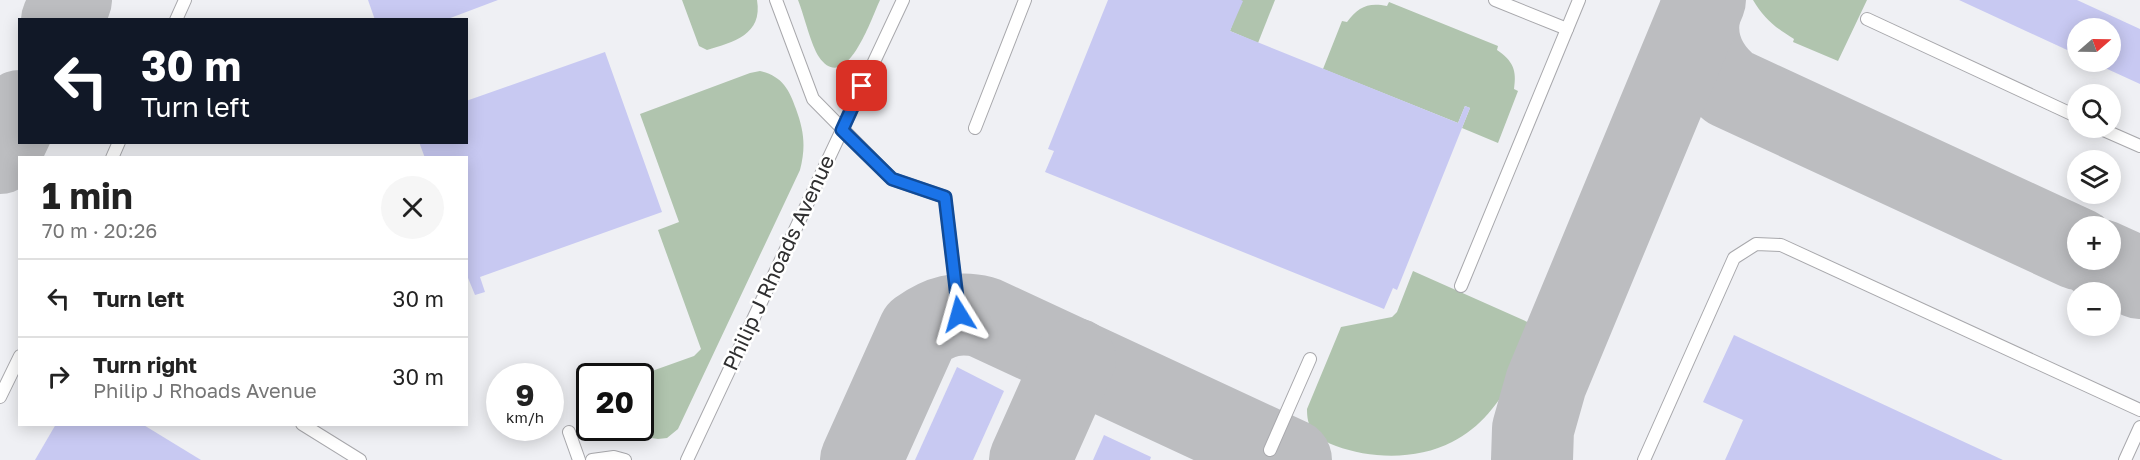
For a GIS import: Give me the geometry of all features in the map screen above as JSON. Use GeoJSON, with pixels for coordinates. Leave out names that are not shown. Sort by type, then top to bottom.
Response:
{"type":"FeatureCollection","features":[{"type":"Feature","properties":{"kind":"lane"},"geometry":{"type":"LineString","coordinates":[[177,18],[185,0]]}},
{"type":"Feature","properties":{"kind":"lane"},"geometry":{"type":"LineString","coordinates":[[776,0],[813,99],[892,179],[945,197],[959,314]]}},
{"type":"Feature","properties":{"kind":"lane","name":"Philip J Rhoads Avenue"},"geometry":{"type":"LineString","coordinates":[[687,460],[903,0]]}},
{"type":"Feature","properties":{"kind":"lane"},"geometry":{"type":"LineString","coordinates":[[975,128],[1025,0]]}},
{"type":"Feature","properties":{"kind":"lane"},"geometry":{"type":"LineString","coordinates":[[1495,0],[1567,29]]}},
{"type":"Feature","properties":{"kind":"lane"},"geometry":{"type":"LineString","coordinates":[[1461,286],[1579,0]]}},
{"type":"Feature","properties":{"kind":"lane"},"geometry":{"type":"LineString","coordinates":[[1867,20],[2067,112]]}},
{"type":"Feature","properties":{"kind":"lane"},"geometry":{"type":"LineString","coordinates":[[2121,138],[2140,146]]}},
{"type":"Feature","properties":{"kind":"lane"},"geometry":{"type":"LineString","coordinates":[[1644,460],[1734,258],[1756,244],[1781,245],[2140,410]]}},
{"type":"Feature","properties":{"kind":"lane"},"geometry":{"type":"LineString","coordinates":[[1270,450],[1311,359]]}},
{"type":"Feature","properties":{"kind":"lane"},"geometry":{"type":"LineString","coordinates":[[0,397],[18,360]]}},
{"type":"Feature","properties":{"kind":"lane"},"geometry":{"type":"LineString","coordinates":[[305,426],[360,460]]}},
{"type":"Feature","properties":{"kind":"lane"},"geometry":{"type":"LineString","coordinates":[[2125,460],[2140,427]]}},
{"type":"Feature","properties":{"kind":"lane"},"geometry":{"type":"LineString","coordinates":[[569,432],[579,460]]}},
{"type":"Feature","properties":{"kind":"lane"},"geometry":{"type":"LineString","coordinates":[[591,460],[614,457],[625,460]]}},
{"type":"Feature","properties":{"kind":"green space"},"geometry":{"type":"Polygon","coordinates":[[[682,0],[757,0],[758,12],[751,29],[744,35],[727,44],[707,50],[699,46],[682,0]]]}},
{"type":"Feature","properties":{"kind":"green space"},"geometry":{"type":"Polygon","coordinates":[[[798,0],[880,0],[857,50],[848,61],[839,67],[829,66],[819,57],[810,38],[798,0]]]}},
{"type":"Feature","properties":{"kind":"green space"},"geometry":{"type":"Polygon","coordinates":[[[1241,0],[1275,0],[1258,43],[1230,31],[1241,0]]]}},
{"type":"Feature","properties":{"kind":"green space"},"geometry":{"type":"Polygon","coordinates":[[[1753,0],[1867,0],[1838,61],[1793,42],[1794,39],[1766,18],[1753,0]]]}},
{"type":"Feature","properties":{"kind":"green space"},"geometry":{"type":"Polygon","coordinates":[[[1389,2],[1498,46],[1497,50],[1513,66],[1514,89],[1518,91],[1498,143],[1462,128],[1470,108],[1465,106],[1458,123],[1323,69],[1342,21],[1347,22],[1364,7],[1387,6],[1389,2]]]}},
{"type":"Feature","properties":{"kind":"green space"},"geometry":{"type":"Polygon","coordinates":[[[760,71],[768,73],[784,84],[801,125],[803,154],[800,170],[678,429],[667,438],[654,438],[654,370],[694,356],[701,349],[658,230],[679,222],[640,114],[760,71]]]}},
{"type":"Feature","properties":{"kind":"green space"},"geometry":{"type":"Polygon","coordinates":[[[1413,271],[1532,324],[1510,373],[1513,375],[1495,405],[1472,430],[1439,448],[1410,455],[1379,455],[1350,450],[1323,440],[1311,429],[1307,409],[1341,327],[1392,317],[1397,312],[1413,271]]]}},
{"type":"Feature","properties":{"kind":"building"},"geometry":{"type":"Polygon","coordinates":[[[368,0],[498,0],[450,18],[374,18],[368,0]]]}},
{"type":"Feature","properties":{"kind":"building"},"geometry":{"type":"Polygon","coordinates":[[[1108,0],[1241,0],[1243,1],[1230,31],[1458,123],[1465,106],[1470,108],[1397,290],[1393,288],[1384,309],[1045,172],[1054,151],[1048,149],[1108,0]]]}},
{"type":"Feature","properties":{"kind":"building"},"geometry":{"type":"Polygon","coordinates":[[[1959,0],[2077,0],[2116,18],[2067,18],[2067,50],[1959,0]]]}},
{"type":"Feature","properties":{"kind":"building"},"geometry":{"type":"Polygon","coordinates":[[[2121,20],[2140,29],[2140,84],[2114,72],[2121,72],[2121,20]]]}},
{"type":"Feature","properties":{"kind":"building"},"geometry":{"type":"Polygon","coordinates":[[[605,52],[662,212],[480,277],[485,292],[475,295],[468,278],[468,156],[424,156],[420,144],[468,144],[468,100],[605,52]]]}},
{"type":"Feature","properties":{"kind":"building"},"geometry":{"type":"Polygon","coordinates":[[[1734,335],[2003,460],[1725,460],[1743,420],[1703,402],[1734,335]]]}},
{"type":"Feature","properties":{"kind":"building"},"geometry":{"type":"Polygon","coordinates":[[[957,367],[1004,391],[973,460],[915,460],[957,367]]]}},
{"type":"Feature","properties":{"kind":"building"},"geometry":{"type":"Polygon","coordinates":[[[55,426],[145,426],[201,460],[35,460],[55,426]]]}},
{"type":"Feature","properties":{"kind":"building"},"geometry":{"type":"Polygon","coordinates":[[[1104,435],[1151,457],[1150,460],[1093,460],[1104,435]]]}},
{"type":"Feature","properties":{"kind":"taxiway"},"geometry":{"type":"LineString","coordinates":[[63,18],[71,0]]}},
{"type":"Feature","properties":{"kind":"taxiway"},"geometry":{"type":"LineString","coordinates":[[1532,460],[1533,429],[1546,383],[1705,0]]}},
{"type":"Feature","properties":{"kind":"taxiway"},"geometry":{"type":"LineString","coordinates":[[1700,12],[1698,34],[1703,54],[1714,72],[1730,88],[2067,244]]}},
{"type":"Feature","properties":{"kind":"taxiway"},"geometry":{"type":"LineString","coordinates":[[0,153],[18,115]]}},
{"type":"Feature","properties":{"kind":"taxiway"},"geometry":{"type":"LineString","coordinates":[[2121,269],[2140,278]]}},
{"type":"Feature","properties":{"kind":"taxiway"},"geometry":{"type":"LineString","coordinates":[[861,460],[919,331],[942,318],[957,315],[983,317],[1291,460]]}},
{"type":"Feature","properties":{"kind":"taxiway"},"geometry":{"type":"LineString","coordinates":[[1030,460],[1075,359]]}},
{"type":"Feature","properties":{"kind":"route"},"geometry":{"type":"LineString","coordinates":[[862,86],[842,130],[892,179],[945,197],[959,314]]}}]}
